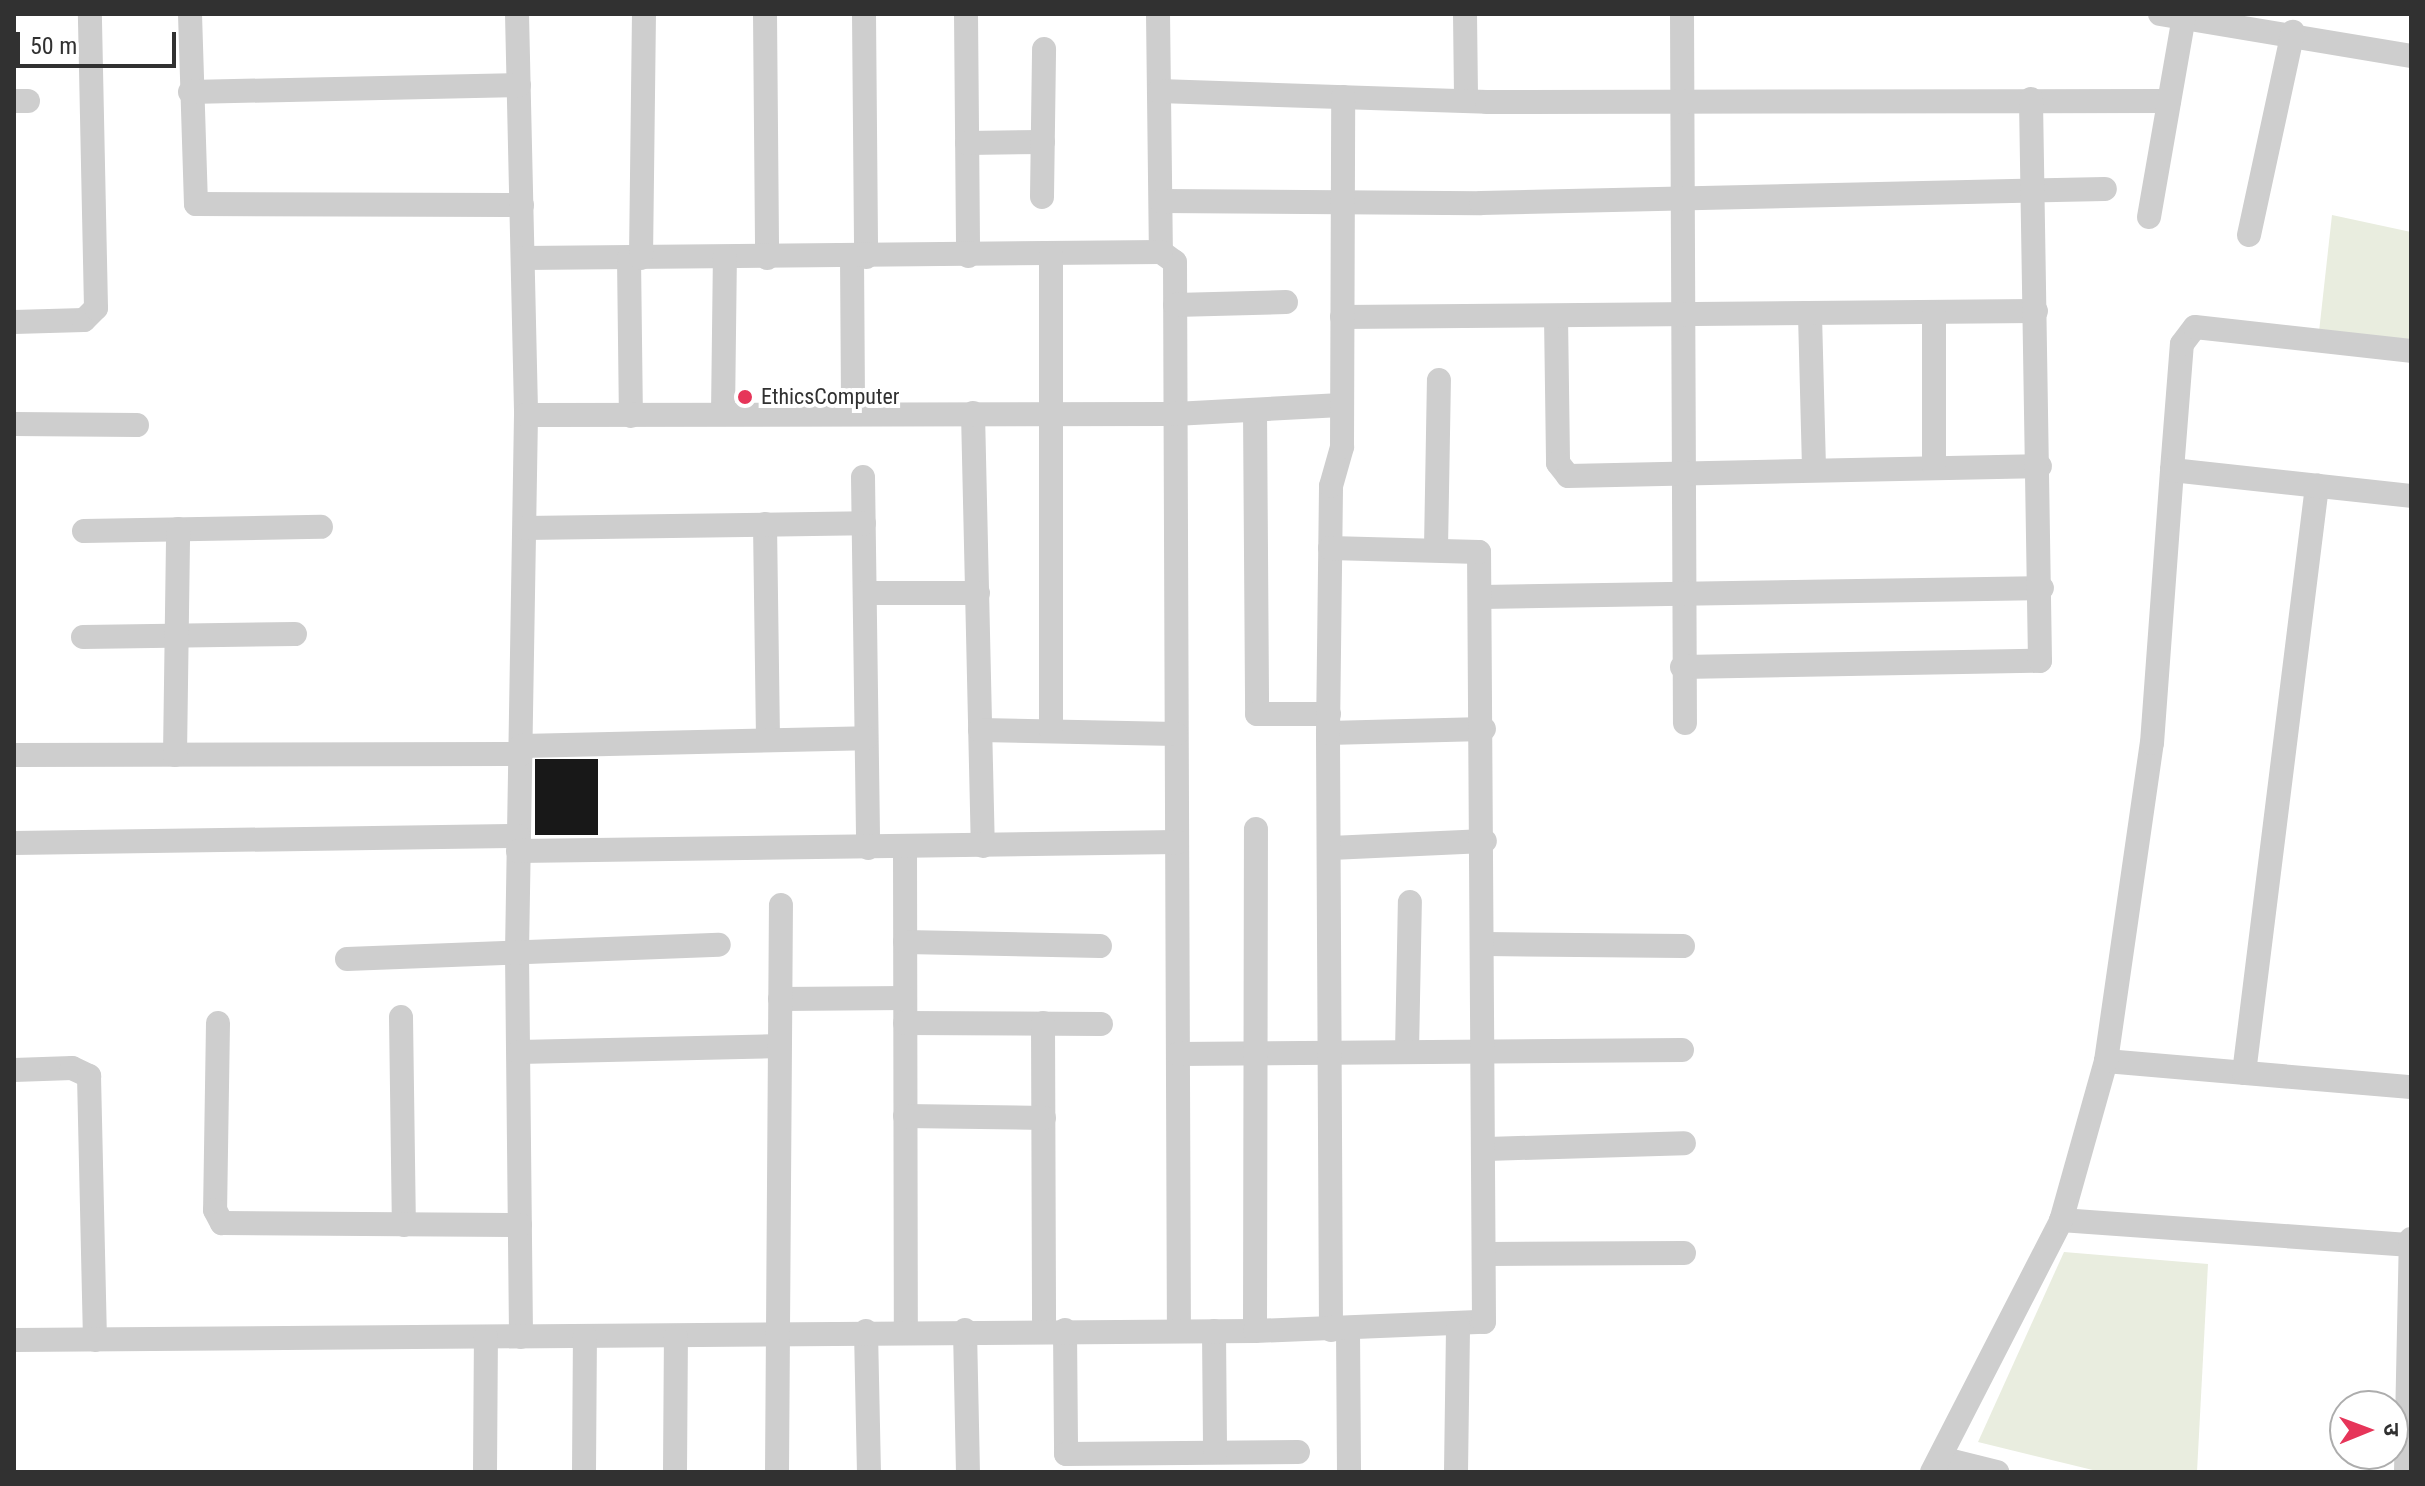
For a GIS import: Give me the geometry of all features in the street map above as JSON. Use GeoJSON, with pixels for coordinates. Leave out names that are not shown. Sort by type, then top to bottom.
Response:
{"type":"FeatureCollection","features":[{"type":"Feature","properties":{"kind":"street"},"geometry":{"type":"LineString","coordinates":[[14,322],[84,320],[96,308],[90,14]]}},
{"type":"Feature","properties":{"kind":"street"},"geometry":{"type":"LineString","coordinates":[[190,14],[193,197],[203,207],[522,205]]}},
{"type":"Feature","properties":{"kind":"street"},"geometry":{"type":"LineString","coordinates":[[517,14],[526,415],[517,953],[521,1337]]}},
{"type":"Feature","properties":{"kind":"street"},"geometry":{"type":"LineString","coordinates":[[631,416],[644,14]]}},
{"type":"Feature","properties":{"kind":"street"},"geometry":{"type":"LineString","coordinates":[[765,14],[767,258]]}},
{"type":"Feature","properties":{"kind":"street"},"geometry":{"type":"LineString","coordinates":[[853,413],[864,14]]}},
{"type":"Feature","properties":{"kind":"street"},"geometry":{"type":"LineString","coordinates":[[966,14],[968,256]]}},
{"type":"Feature","properties":{"kind":"street"},"geometry":{"type":"LineString","coordinates":[[1158,14],[1161,252]]}},
{"type":"Feature","properties":{"kind":"street"},"geometry":{"type":"LineString","coordinates":[[1465,14],[1466,101]]}},
{"type":"Feature","properties":{"kind":"street"},"geometry":{"type":"LineString","coordinates":[[1682,14],[1681,316],[1685,470],[1682,667],[1685,723]]}},
{"type":"Feature","properties":{"kind":"street"},"geometry":{"type":"LineString","coordinates":[[2160,14],[2303,27],[2411,56]]}},
{"type":"Feature","properties":{"kind":"street"},"geometry":{"type":"LineString","coordinates":[[2149,217],[2184,16]]}},
{"type":"Feature","properties":{"kind":"street"},"geometry":{"type":"LineString","coordinates":[[2249,235],[2303,27]]}},
{"type":"Feature","properties":{"kind":"street"},"geometry":{"type":"LineString","coordinates":[[1042,197],[1044,49]]}},
{"type":"Feature","properties":{"kind":"street"},"geometry":{"type":"LineString","coordinates":[[190,92],[519,85]]}},
{"type":"Feature","properties":{"kind":"street"},"geometry":{"type":"LineString","coordinates":[[1159,91],[1466,101],[1680,97],[2169,101]]}},
{"type":"Feature","properties":{"kind":"street"},"geometry":{"type":"LineString","coordinates":[[1343,97],[1341,405],[1330,548],[1328,724],[1332,1052],[1340,1329],[1349,1472]]}},
{"type":"Feature","properties":{"kind":"street"},"geometry":{"type":"LineString","coordinates":[[1682,667],[2032,666],[2043,653],[2031,99]]}},
{"type":"Feature","properties":{"kind":"street"},"geometry":{"type":"LineString","coordinates":[[967,143],[1043,142]]}},
{"type":"Feature","properties":{"kind":"street"},"geometry":{"type":"LineString","coordinates":[[1161,201],[1341,203],[2105,189]]}},
{"type":"Feature","properties":{"kind":"street"},"geometry":{"type":"LineString","coordinates":[[524,258],[1161,252],[1174,257],[1179,1330]]}},
{"type":"Feature","properties":{"kind":"street"},"geometry":{"type":"LineString","coordinates":[[1051,254],[1051,730]]}},
{"type":"Feature","properties":{"kind":"street"},"geometry":{"type":"LineString","coordinates":[[723,414],[725,258]]}},
{"type":"Feature","properties":{"kind":"street"},"geometry":{"type":"LineString","coordinates":[[1175,305],[1286,302]]}},
{"type":"Feature","properties":{"kind":"street"},"geometry":{"type":"LineString","coordinates":[[1342,317],[2036,311]]}},
{"type":"Feature","properties":{"kind":"street"},"geometry":{"type":"LineString","coordinates":[[1934,313],[1934,466]]}},
{"type":"Feature","properties":{"kind":"street"},"geometry":{"type":"LineString","coordinates":[[1810,315],[1814,467]]}},
{"type":"Feature","properties":{"kind":"street"},"geometry":{"type":"LineString","coordinates":[[1556,316],[1563,474],[1814,467],[2040,466]]}},
{"type":"Feature","properties":{"kind":"street"},"geometry":{"type":"LineString","coordinates":[[1997,1472],[1936,1465],[2061,1220],[2106,1061],[2152,743],[2182,344],[2195,327],[2411,351]]}},
{"type":"Feature","properties":{"kind":"street"},"geometry":{"type":"LineString","coordinates":[[1436,548],[1439,380]]}},
{"type":"Feature","properties":{"kind":"street"},"geometry":{"type":"LineString","coordinates":[[526,415],[1175,414],[1341,405]]}},
{"type":"Feature","properties":{"kind":"street"},"geometry":{"type":"LineString","coordinates":[[1255,410],[1257,714],[1328,724],[1484,729]]}},
{"type":"Feature","properties":{"kind":"street"},"geometry":{"type":"LineString","coordinates":[[973,413],[983,846]]}},
{"type":"Feature","properties":{"kind":"street"},"geometry":{"type":"LineString","coordinates":[[14,424],[137,425]]}},
{"type":"Feature","properties":{"kind":"street"},"geometry":{"type":"LineString","coordinates":[[2172,470],[2411,496]]}},
{"type":"Feature","properties":{"kind":"street"},"geometry":{"type":"LineString","coordinates":[[863,477],[868,848]]}},
{"type":"Feature","properties":{"kind":"street"},"geometry":{"type":"LineString","coordinates":[[2244,1073],[2317,486]]}},
{"type":"Feature","properties":{"kind":"street"},"geometry":{"type":"LineString","coordinates":[[525,528],[864,523]]}},
{"type":"Feature","properties":{"kind":"street"},"geometry":{"type":"LineString","coordinates":[[765,524],[768,740]]}},
{"type":"Feature","properties":{"kind":"street"},"geometry":{"type":"LineString","coordinates":[[84,531],[321,527]]}},
{"type":"Feature","properties":{"kind":"street"},"geometry":{"type":"LineString","coordinates":[[175,755],[178,529]]}},
{"type":"Feature","properties":{"kind":"street"},"geometry":{"type":"LineString","coordinates":[[14,1340],[676,1337],[906,1329],[1255,1331],[1458,1325],[1488,1317],[1484,729],[1479,552],[1436,548],[1330,548]]}},
{"type":"Feature","properties":{"kind":"street"},"geometry":{"type":"LineString","coordinates":[[1482,597],[2042,588]]}},
{"type":"Feature","properties":{"kind":"street"},"geometry":{"type":"LineString","coordinates":[[865,593],[978,593]]}},
{"type":"Feature","properties":{"kind":"street"},"geometry":{"type":"LineString","coordinates":[[83,637],[295,634]]}},
{"type":"Feature","properties":{"kind":"street"},"geometry":{"type":"LineString","coordinates":[[980,730],[1176,734]]}},
{"type":"Feature","properties":{"kind":"street"},"geometry":{"type":"LineString","coordinates":[[14,755],[521,750],[866,738]]}},
{"type":"Feature","properties":{"kind":"street"},"geometry":{"type":"LineString","coordinates":[[1255,1331],[1256,829]]}},
{"type":"Feature","properties":{"kind":"street"},"geometry":{"type":"LineString","coordinates":[[1331,848],[1485,841]]}},
{"type":"Feature","properties":{"kind":"street"},"geometry":{"type":"LineString","coordinates":[[14,843],[868,848],[1177,842]]}},
{"type":"Feature","properties":{"kind":"street"},"geometry":{"type":"LineString","coordinates":[[905,847],[906,1329]]}},
{"type":"Feature","properties":{"kind":"street"},"geometry":{"type":"LineString","coordinates":[[1407,1052],[1410,902]]}},
{"type":"Feature","properties":{"kind":"street"},"geometry":{"type":"LineString","coordinates":[[777,1472],[781,905]]}},
{"type":"Feature","properties":{"kind":"street"},"geometry":{"type":"LineString","coordinates":[[905,942],[1100,946]]}},
{"type":"Feature","properties":{"kind":"street"},"geometry":{"type":"LineString","coordinates":[[1486,944],[1683,946]]}},
{"type":"Feature","properties":{"kind":"street"},"geometry":{"type":"LineString","coordinates":[[347,959],[719,945]]}},
{"type":"Feature","properties":{"kind":"street"},"geometry":{"type":"LineString","coordinates":[[780,999],[905,998]]}},
{"type":"Feature","properties":{"kind":"street"},"geometry":{"type":"LineString","coordinates":[[401,1017],[404,1225]]}},
{"type":"Feature","properties":{"kind":"street"},"geometry":{"type":"LineString","coordinates":[[218,1023],[216,1217],[230,1224],[520,1225]]}},
{"type":"Feature","properties":{"kind":"street"},"geometry":{"type":"LineString","coordinates":[[905,1023],[1101,1024]]}},
{"type":"Feature","properties":{"kind":"street"},"geometry":{"type":"LineString","coordinates":[[1043,1023],[1044,1118],[1054,1330],[1066,1463],[1215,1452],[1298,1452]]}},
{"type":"Feature","properties":{"kind":"street"},"geometry":{"type":"LineString","coordinates":[[519,1052],[779,1046]]}},
{"type":"Feature","properties":{"kind":"street"},"geometry":{"type":"LineString","coordinates":[[1178,1054],[1682,1050]]}},
{"type":"Feature","properties":{"kind":"street"},"geometry":{"type":"LineString","coordinates":[[2106,1061],[2411,1087]]}},
{"type":"Feature","properties":{"kind":"street"},"geometry":{"type":"LineString","coordinates":[[14,1070],[72,1068],[89,1076],[95,1340]]}},
{"type":"Feature","properties":{"kind":"street"},"geometry":{"type":"LineString","coordinates":[[905,1116],[1044,1118]]}},
{"type":"Feature","properties":{"kind":"street"},"geometry":{"type":"LineString","coordinates":[[1487,1149],[1684,1143]]}},
{"type":"Feature","properties":{"kind":"street"},"geometry":{"type":"LineString","coordinates":[[2061,1220],[2411,1245]]}},
{"type":"Feature","properties":{"kind":"street"},"geometry":{"type":"LineString","coordinates":[[2406,1472],[2411,1239]]}},
{"type":"Feature","properties":{"kind":"street"},"geometry":{"type":"LineString","coordinates":[[1488,1254],[1684,1253]]}},
{"type":"Feature","properties":{"kind":"street"},"geometry":{"type":"LineString","coordinates":[[1456,1472],[1458,1325]]}},
{"type":"Feature","properties":{"kind":"street"},"geometry":{"type":"LineString","coordinates":[[965,1330],[968,1472]]}},
{"type":"Feature","properties":{"kind":"street"},"geometry":{"type":"LineString","coordinates":[[866,1331],[869,1472]]}},
{"type":"Feature","properties":{"kind":"street"},"geometry":{"type":"LineString","coordinates":[[1214,1331],[1215,1452]]}},
{"type":"Feature","properties":{"kind":"street"},"geometry":{"type":"LineString","coordinates":[[584,1472],[585,1336]]}},
{"type":"Feature","properties":{"kind":"street"},"geometry":{"type":"LineString","coordinates":[[485,1472],[486,1337]]}},
{"type":"Feature","properties":{"kind":"street"},"geometry":{"type":"LineString","coordinates":[[675,1472],[676,1337]]}},
{"type":"Feature","properties":{"kind":"shaded area"},"geometry":{"type":"Polygon","coordinates":[[[2332,215],[2411,232],[2411,343],[2319,332],[2332,215]]]}},
{"type":"Feature","properties":{"kind":"shaded area"},"geometry":{"type":"Polygon","coordinates":[[[2064,1252],[2208,1264],[2197,1472],[2101,1472],[1978,1442],[2064,1252]]]}},
{"type":"Feature","properties":{"kind":"building"},"geometry":{"type":"Polygon","coordinates":[[[535,759],[598,759],[598,835],[535,835],[535,759]]]}},
{"type":"Feature","properties":{"kind":"place","name":"EthicsComputer"},"geometry":{"type":"Point","coordinates":[745,397]}}]}
